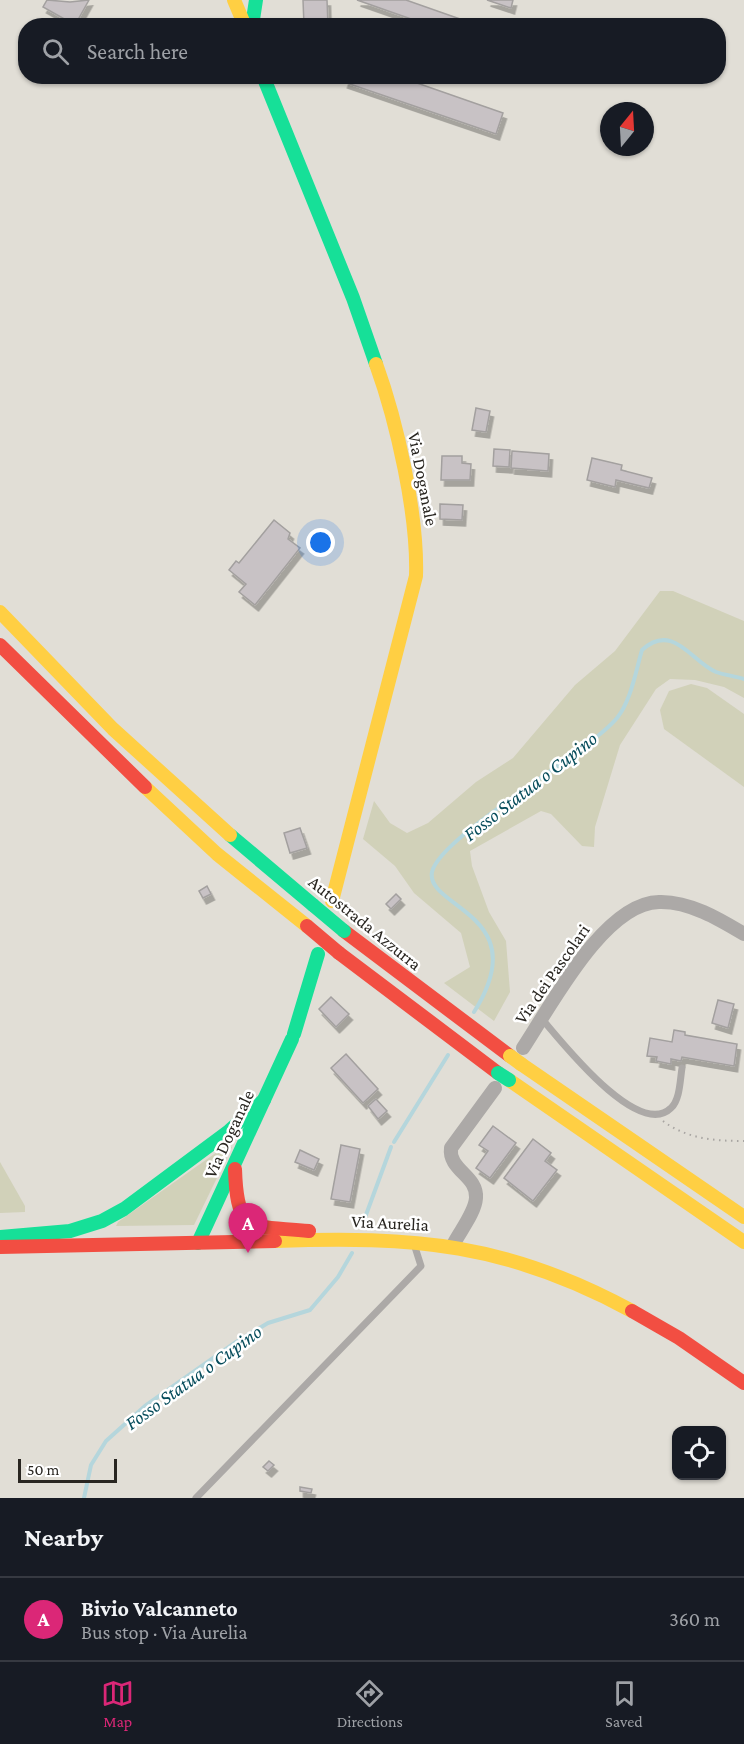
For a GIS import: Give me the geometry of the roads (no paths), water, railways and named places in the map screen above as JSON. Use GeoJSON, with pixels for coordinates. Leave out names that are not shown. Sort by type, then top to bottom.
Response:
{"type":"FeatureCollection","features":[{"type":"Feature","properties":{"kind":"main road"},"geometry":{"type":"LineString","coordinates":[[234,0],[242,18]]}},
{"type":"Feature","properties":{"kind":"main road"},"geometry":{"type":"LineString","coordinates":[[252,1],[252,18]]}},
{"type":"Feature","properties":{"kind":"main road","name":"Via Doganale"},"geometry":{"type":"LineString","coordinates":[[266,84],[353,298],[379,372],[397,437],[417,547],[416,576],[404,629],[332,901]]}},
{"type":"Feature","properties":{"kind":"main road","name":"Autostrada Azzurra"},"geometry":{"type":"LineString","coordinates":[[0,612],[113,729],[228,834],[344,931],[515,1060],[744,1217]]}},
{"type":"Feature","properties":{"kind":"main road"},"geometry":{"type":"LineString","coordinates":[[0,645],[100,746],[217,854],[339,953],[498,1073],[744,1242]]}},
{"type":"Feature","properties":{"kind":"main road","name":"Via Doganale"},"geometry":{"type":"LineString","coordinates":[[198,1243],[293,1036],[318,954]]}},
{"type":"Feature","properties":{"kind":"main road"},"geometry":{"type":"LineString","coordinates":[[0,1237],[70,1231],[102,1221],[124,1209],[229,1131],[264,1100]]}},
{"type":"Feature","properties":{"kind":"main road"},"geometry":{"type":"LineString","coordinates":[[235,1163],[236,1204],[244,1220],[271,1230],[309,1231],[339,1239]]}},
{"type":"Feature","properties":{"kind":"main road","name":"Via Aurelia"},"geometry":{"type":"LineString","coordinates":[[0,1247],[379,1238],[453,1245],[527,1264],[597,1291],[669,1330],[744,1383]]}},
{"type":"Feature","properties":{"kind":"street","name":"Via dei Pascolari"},"geometry":{"type":"LineString","coordinates":[[523,1048],[602,933],[621,916],[639,906],[662,902],[684,905],[744,934]]}},
{"type":"Feature","properties":{"kind":"street"},"geometry":{"type":"LineString","coordinates":[[453,1245],[473,1208],[476,1194],[471,1181],[454,1163],[451,1148],[495,1088]]}},
{"type":"Feature","properties":{"kind":"lane"},"geometry":{"type":"LineString","coordinates":[[542,1019],[579,1063],[630,1106],[656,1115],[670,1110],[676,1101],[682,1068]]}},
{"type":"Feature","properties":{"kind":"lane"},"geometry":{"type":"LineString","coordinates":[[196,1498],[421,1266],[412,1240]]}},
{"type":"Feature","properties":{"kind":"waterway","name":"Fosso Statua o Cupino"},"geometry":{"type":"LineString","coordinates":[[474,1012],[490,979],[493,954],[486,934],[474,919],[434,884],[432,872],[441,857],[486,817],[576,753],[617,718],[629,694],[642,650],[653,642],[663,640],[672,642],[716,672],[744,679]]}},
{"type":"Feature","properties":{"kind":"waterway","name":"Fosso Statua o Cupino"},"geometry":{"type":"LineString","coordinates":[[394,1142],[448,1055]]}},
{"type":"Feature","properties":{"kind":"waterway","name":"Fosso Statua o Cupino"},"geometry":{"type":"LineString","coordinates":[[363,1223],[391,1147]]}},
{"type":"Feature","properties":{"kind":"waterway","name":"Fosso Statua o Cupino"},"geometry":{"type":"LineString","coordinates":[[84,1498],[91,1465],[106,1441],[145,1406],[236,1342],[268,1323],[310,1310],[338,1277],[352,1253]]}},
{"type":"Feature","properties":{"kind":"place","name":"Bivio Valcanneto"},"geometry":{"type":"Point","coordinates":[248,1253]}}]}
